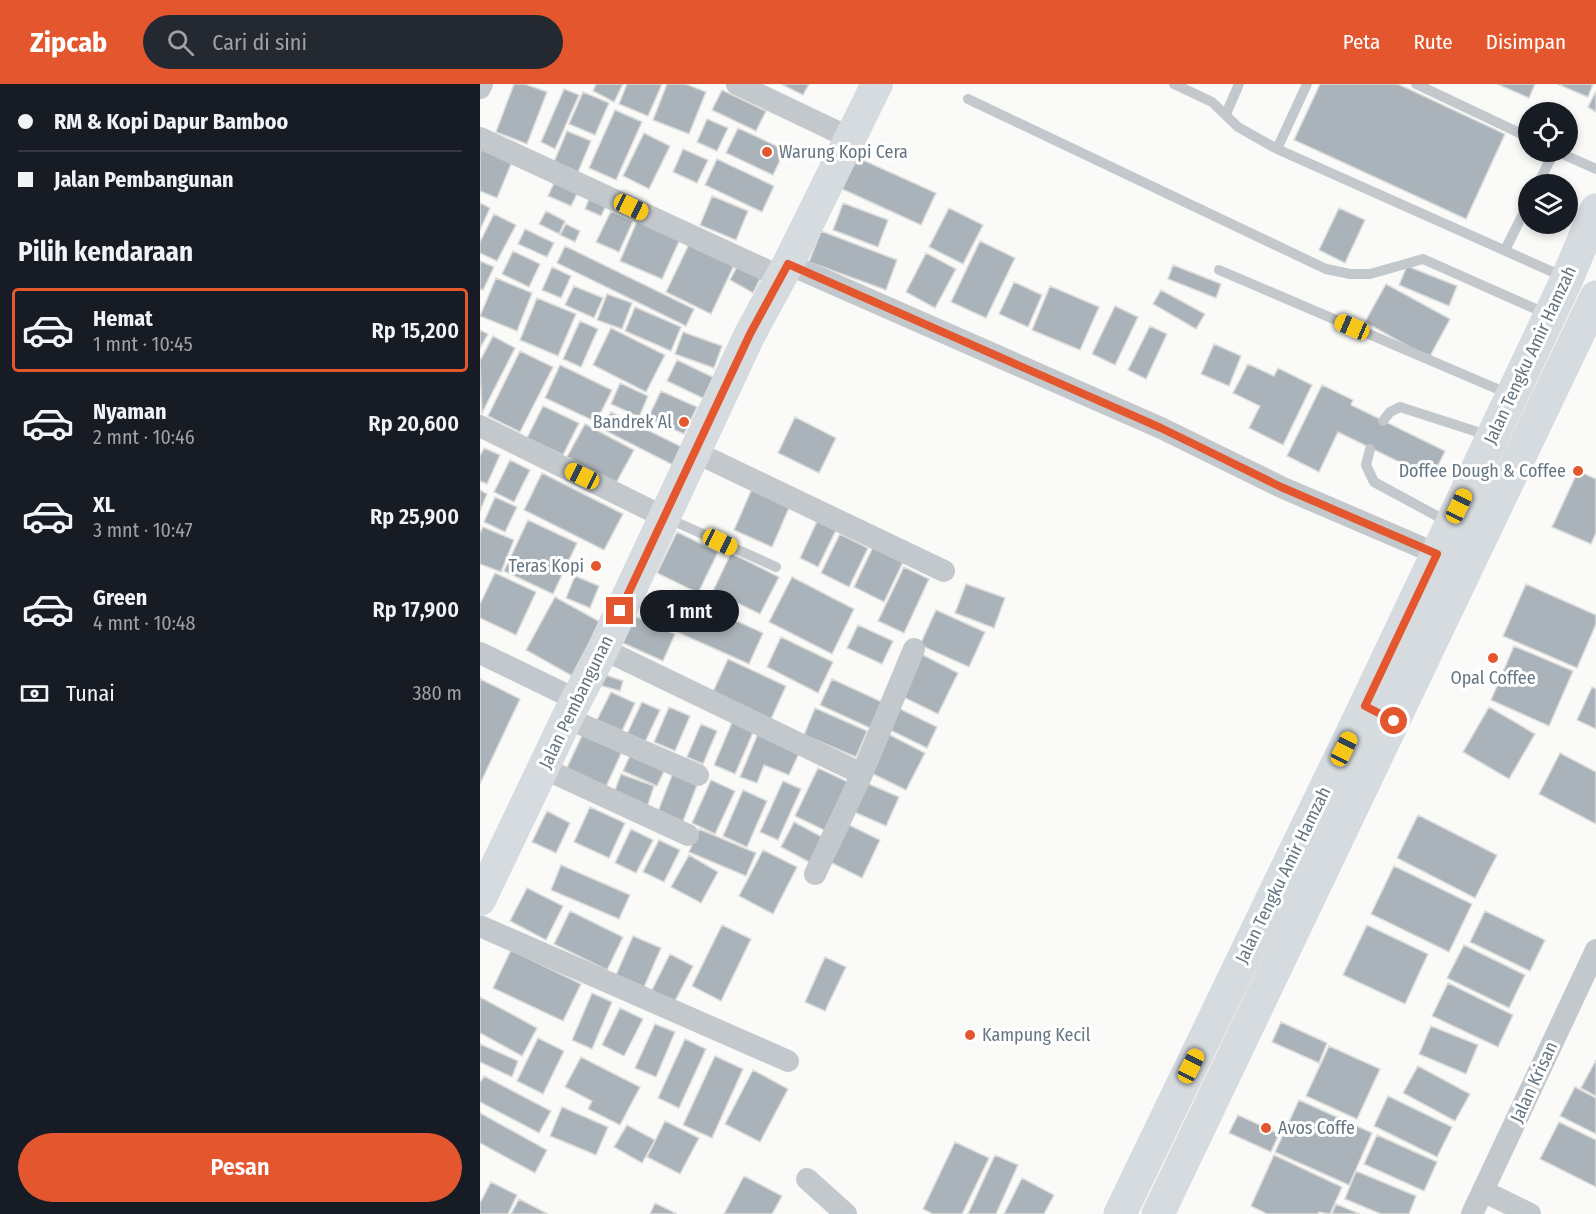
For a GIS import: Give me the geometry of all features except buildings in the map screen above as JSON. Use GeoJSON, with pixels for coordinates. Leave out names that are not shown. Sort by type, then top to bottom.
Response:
{"type":"FeatureCollection","features":[{"type":"Feature","properties":{"kind":"main road","name":"Jalan Tengku Amir Hamzah"},"geometry":{"type":"LineString","coordinates":[[1120,1214],[1365,706],[1567,279],[1596,210]]}},
{"type":"Feature","properties":{"kind":"main road","name":"Jalan Tengku Amir Hamzah"},"geometry":{"type":"LineString","coordinates":[[1158,1214],[1394,721],[1588,334],[1596,297]]}},
{"type":"Feature","properties":{"kind":"main road"},"geometry":{"type":"LineString","coordinates":[[1365,706],[1394,721]]}},
{"type":"Feature","properties":{"kind":"street"},"geometry":{"type":"LineString","coordinates":[[737,84],[850,138]]}},
{"type":"Feature","properties":{"kind":"street","name":"Jalan Pembangunan"},"geometry":{"type":"LineString","coordinates":[[480,900],[603,649],[750,334],[785,270],[877,84]]}},
{"type":"Feature","properties":{"kind":"street"},"geometry":{"type":"LineString","coordinates":[[480,138],[785,270],[1161,428],[1281,487],[1437,554]]}},
{"type":"Feature","properties":{"kind":"street"},"geometry":{"type":"LineString","coordinates":[[1550,315],[1588,334]]}},
{"type":"Feature","properties":{"kind":"street"},"geometry":{"type":"LineString","coordinates":[[480,426],[664,517]]}},
{"type":"Feature","properties":{"kind":"street"},"geometry":{"type":"LineString","coordinates":[[695,453],[944,571]]}},
{"type":"Feature","properties":{"kind":"street"},"geometry":{"type":"LineString","coordinates":[[603,649],[862,774]]}},
{"type":"Feature","properties":{"kind":"street"},"geometry":{"type":"LineString","coordinates":[[815,874],[862,774],[914,649]]}},
{"type":"Feature","properties":{"kind":"street"},"geometry":{"type":"LineString","coordinates":[[480,654],[572,709],[698,775]]}},
{"type":"Feature","properties":{"kind":"street"},"geometry":{"type":"LineString","coordinates":[[543,768],[688,835]]}},
{"type":"Feature","properties":{"kind":"street"},"geometry":{"type":"LineString","coordinates":[[480,926],[788,1061]]}},
{"type":"Feature","properties":{"kind":"street","name":"Jalan Krisan"},"geometry":{"type":"LineString","coordinates":[[1472,1214],[1596,950]]}},
{"type":"Feature","properties":{"kind":"street"},"geometry":{"type":"LineString","coordinates":[[807,1179],[846,1214]]}},
{"type":"Feature","properties":{"kind":"street"},"geometry":{"type":"LineString","coordinates":[[1483,1191],[1530,1214]]}},
{"type":"Feature","properties":{"kind":"lane"},"geometry":{"type":"LineString","coordinates":[[1174,84],[1212,102],[1238,127],[1277,149],[1567,279]]}},
{"type":"Feature","properties":{"kind":"lane"},"geometry":{"type":"LineString","coordinates":[[1226,114],[1239,84]]}},
{"type":"Feature","properties":{"kind":"lane"},"geometry":{"type":"LineString","coordinates":[[1277,149],[1307,84]]}},
{"type":"Feature","properties":{"kind":"lane"},"geometry":{"type":"LineString","coordinates":[[1416,84],[1518,132]]}},
{"type":"Feature","properties":{"kind":"lane"},"geometry":{"type":"LineString","coordinates":[[968,99],[1326,269],[1350,274],[1370,274],[1423,259],[1550,315]]}},
{"type":"Feature","properties":{"kind":"lane"},"geometry":{"type":"LineString","coordinates":[[1578,161],[1596,169]]}},
{"type":"Feature","properties":{"kind":"lane"},"geometry":{"type":"LineString","coordinates":[[1505,250],[1518,224]]}},
{"type":"Feature","properties":{"kind":"lane"},"geometry":{"type":"LineString","coordinates":[[1220,270],[1511,395]]}},
{"type":"Feature","properties":{"kind":"lane"},"geometry":{"type":"LineString","coordinates":[[1383,421],[1389,412],[1400,407],[1492,436]]}},
{"type":"Feature","properties":{"kind":"lane"},"geometry":{"type":"LineString","coordinates":[[1370,449],[1366,465],[1374,482],[1451,524]]}},
{"type":"Feature","properties":{"kind":"lane"},"geometry":{"type":"LineString","coordinates":[[664,517],[776,567]]}},
{"type":"Feature","properties":{"kind":"place","name":"Warung Kopi Cera"},"geometry":{"type":"Point","coordinates":[767,152]}},
{"type":"Feature","properties":{"kind":"place","name":"Bandrek Al"},"geometry":{"type":"Point","coordinates":[684,422]}},
{"type":"Feature","properties":{"kind":"place","name":"Doffee Dough & Coffee"},"geometry":{"type":"Point","coordinates":[1578,471]}},
{"type":"Feature","properties":{"kind":"place","name":"Teras Kopi"},"geometry":{"type":"Point","coordinates":[596,566]}},
{"type":"Feature","properties":{"kind":"place","name":"Opal Coffee"},"geometry":{"type":"Point","coordinates":[1493,658]}},
{"type":"Feature","properties":{"kind":"place","name":"Kampung Kecil"},"geometry":{"type":"Point","coordinates":[970,1035]}},
{"type":"Feature","properties":{"kind":"place","name":"Avos Coffe"},"geometry":{"type":"Point","coordinates":[1266,1128]}},
{"type":"Feature","properties":{"kind":"route"},"geometry":{"type":"LineString","coordinates":[[620,611],[750,334],[788,264],[1161,428],[1281,487],[1437,554],[1365,706],[1394,721]]}}]}
